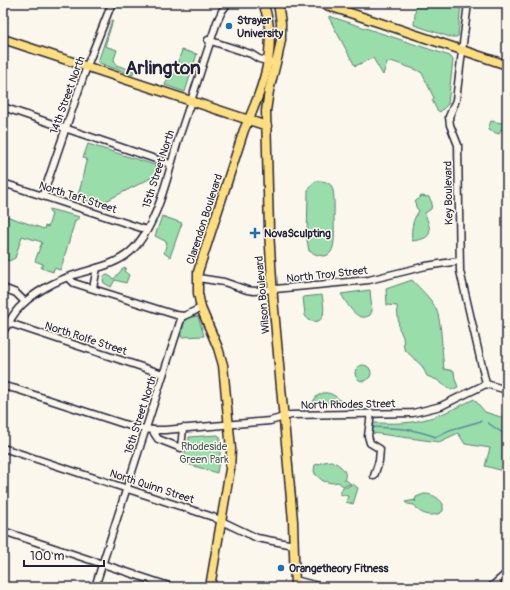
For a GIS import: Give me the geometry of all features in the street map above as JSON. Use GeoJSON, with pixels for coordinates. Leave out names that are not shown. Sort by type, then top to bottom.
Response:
{"type":"FeatureCollection","features":[{"type":"Feature","properties":{"kind":"main road","name":"Clarendon Boulevard"},"geometry":{"type":"LineString","coordinates":[[210,587],[230,469],[231,449],[224,375],[220,355],[201,308],[198,293],[198,278],[199,267],[244,130],[272,63],[270,29],[267,13],[263,3]]}},
{"type":"Feature","properties":{"kind":"main road","name":"Wilson Boulevard"},"geometry":{"type":"LineString","coordinates":[[278,3],[281,31],[280,48],[272,63],[267,99],[269,236],[294,545],[295,583]]}},
{"type":"Feature","properties":{"kind":"main road"},"geometry":{"type":"LineString","coordinates":[[320,3],[507,65]]}},
{"type":"Feature","properties":{"kind":"main road"},"geometry":{"type":"LineString","coordinates":[[3,39],[267,126]]}},
{"type":"Feature","properties":{"kind":"street","name":"14th Street North"},"geometry":{"type":"LineString","coordinates":[[43,195],[87,66],[112,3]]}},
{"type":"Feature","properties":{"kind":"street","name":"15th Street North"},"geometry":{"type":"LineString","coordinates":[[68,277],[111,263],[123,257],[139,243],[147,230],[160,198],[209,40],[222,11],[228,3]]}},
{"type":"Feature","properties":{"kind":"street","name":"Key Boulevard"},"geometry":{"type":"LineString","coordinates":[[468,3],[456,100],[449,118],[450,126],[458,145],[460,272],[486,384]]}},
{"type":"Feature","properties":{"kind":"street"},"geometry":{"type":"LineString","coordinates":[[209,40],[251,54],[272,63]]}},
{"type":"Feature","properties":{"kind":"street"},"geometry":{"type":"LineString","coordinates":[[3,107],[170,164]]}},
{"type":"Feature","properties":{"kind":"street","name":"North Taft Street"},"geometry":{"type":"LineString","coordinates":[[3,183],[147,230]]}},
{"type":"Feature","properties":{"kind":"street","name":"North Troy Street"},"geometry":{"type":"LineString","coordinates":[[198,278],[224,282],[251,291],[273,290],[369,280],[426,266],[459,261]]}},
{"type":"Feature","properties":{"kind":"street"},"geometry":{"type":"LineString","coordinates":[[93,288],[97,268]]}},
{"type":"Feature","properties":{"kind":"street"},"geometry":{"type":"LineString","coordinates":[[3,332],[5,322],[25,302],[44,289],[68,277],[74,282],[158,310],[182,316],[201,308]]}},
{"type":"Feature","properties":{"kind":"street"},"geometry":{"type":"LineString","coordinates":[[3,288],[16,293],[25,302]]}},
{"type":"Feature","properties":{"kind":"street","name":"16th Street North"},"geometry":{"type":"LineString","coordinates":[[94,587],[182,316]]}},
{"type":"Feature","properties":{"kind":"street","name":"North Rolfe Street"},"geometry":{"type":"LineString","coordinates":[[5,322],[163,374]]}},
{"type":"Feature","properties":{"kind":"street"},"geometry":{"type":"LineString","coordinates":[[486,384],[507,390]]}},
{"type":"Feature","properties":{"kind":"street","name":"North Rhodes Street"},"geometry":{"type":"LineString","coordinates":[[3,386],[122,424],[152,430],[270,421],[291,415],[413,413],[430,410],[449,403],[486,384]]}},
{"type":"Feature","properties":{"kind":"street"},"geometry":{"type":"LineString","coordinates":[[371,413],[368,436],[370,442],[380,449],[379,461],[374,476]]}},
{"type":"Feature","properties":{"kind":"street"},"geometry":{"type":"LineString","coordinates":[[152,430],[158,439],[181,448],[183,428]]}},
{"type":"Feature","properties":{"kind":"street","name":"North Quinn Street"},"geometry":{"type":"LineString","coordinates":[[3,448],[221,520],[258,538],[294,545]]}},
{"type":"Feature","properties":{"kind":"street"},"geometry":{"type":"LineString","coordinates":[[3,531],[172,587]]}},
{"type":"Feature","properties":{"kind":"street"},"geometry":{"type":"LineString","coordinates":[[492,587],[507,573]]}},
{"type":"Feature","properties":{"kind":"street"},"geometry":{"type":"LineString","coordinates":[[295,583],[322,587]]}},
{"type":"Feature","properties":{"kind":"green space"},"geometry":{"type":"Polygon","coordinates":[[[416,3],[461,3],[458,36],[450,37],[414,25],[416,3]]]}},
{"type":"Feature","properties":{"kind":"green space"},"geometry":{"type":"Polygon","coordinates":[[[329,16],[450,56],[453,60],[448,104],[440,112],[437,110],[432,100],[434,98],[422,73],[417,70],[391,61],[390,63],[387,62],[383,75],[373,58],[355,66],[329,16]]]}},
{"type":"Feature","properties":{"kind":"green space"},"geometry":{"type":"Polygon","coordinates":[[[112,20],[105,46],[117,50],[114,59],[116,65],[134,71],[133,75],[98,62],[112,20]]]}},
{"type":"Feature","properties":{"kind":"green space"},"geometry":{"type":"Polygon","coordinates":[[[182,50],[197,54],[185,92],[165,85],[168,78],[172,79],[182,50]]]}},
{"type":"Feature","properties":{"kind":"green space"},"geometry":{"type":"Polygon","coordinates":[[[491,121],[507,124],[507,131],[501,129],[499,134],[488,130],[491,121]]]}},
{"type":"Feature","properties":{"kind":"green space"},"geometry":{"type":"Polygon","coordinates":[[[88,144],[158,166],[155,176],[98,205],[76,197],[80,189],[87,159],[83,158],[88,144]]]}},
{"type":"Feature","properties":{"kind":"green space"},"geometry":{"type":"Polygon","coordinates":[[[316,181],[327,182],[332,187],[334,194],[334,241],[333,248],[326,256],[309,251],[307,240],[308,191],[311,185],[316,181]]]}},
{"type":"Feature","properties":{"kind":"green space"},"geometry":{"type":"Polygon","coordinates":[[[421,196],[429,197],[432,203],[431,209],[425,213],[430,229],[428,236],[425,238],[412,241],[412,225],[419,211],[415,202],[421,196]]]}},
{"type":"Feature","properties":{"kind":"green space"},"geometry":{"type":"Polygon","coordinates":[[[49,209],[80,217],[75,221],[60,270],[54,268],[53,272],[41,268],[43,264],[35,261],[42,242],[22,236],[15,258],[9,261],[3,259],[3,215],[44,229],[45,226],[48,227],[52,214],[50,213],[49,209]]]}},
{"type":"Feature","properties":{"kind":"green space"},"geometry":{"type":"Polygon","coordinates":[[[162,216],[182,223],[170,257],[164,253],[167,242],[155,236],[162,216]]]}},
{"type":"Feature","properties":{"kind":"green space"},"geometry":{"type":"Polygon","coordinates":[[[124,267],[126,268],[124,271],[129,275],[126,283],[115,280],[111,287],[104,283],[104,276],[108,275],[114,279],[124,267]]]}},
{"type":"Feature","properties":{"kind":"green space"},"geometry":{"type":"Polygon","coordinates":[[[412,280],[431,301],[438,314],[441,330],[444,369],[454,371],[458,387],[451,390],[437,380],[427,376],[422,366],[404,349],[403,337],[399,328],[397,306],[387,305],[386,289],[412,280]]]}},
{"type":"Feature","properties":{"kind":"green space"},"geometry":{"type":"Polygon","coordinates":[[[370,290],[372,311],[370,315],[365,317],[357,315],[349,307],[341,294],[370,290]]]}},
{"type":"Feature","properties":{"kind":"green space"},"geometry":{"type":"Polygon","coordinates":[[[322,295],[324,310],[322,318],[319,321],[308,320],[305,315],[303,297],[322,295]]]}},
{"type":"Feature","properties":{"kind":"green space"},"geometry":{"type":"Polygon","coordinates":[[[196,316],[199,317],[204,336],[181,337],[185,321],[196,316]]]}},
{"type":"Feature","properties":{"kind":"green space"},"geometry":{"type":"Polygon","coordinates":[[[360,365],[366,365],[371,370],[369,379],[366,381],[360,381],[355,376],[355,370],[360,365]]]}},
{"type":"Feature","properties":{"kind":"green space"},"geometry":{"type":"Polygon","coordinates":[[[323,393],[334,395],[343,403],[312,403],[317,396],[323,393]]]}},
{"type":"Feature","properties":{"kind":"green space"},"geometry":{"type":"Polygon","coordinates":[[[474,399],[485,412],[507,419],[507,477],[503,475],[500,470],[485,466],[490,448],[465,444],[458,433],[439,442],[372,433],[374,423],[403,423],[420,421],[444,413],[474,399]]]}},
{"type":"Feature","properties":{"kind":"green space","name":"Rhodeside Green Park"},"geometry":{"type":"Polygon","coordinates":[[[218,435],[220,437],[220,455],[217,473],[181,462],[189,444],[189,437],[218,435]]]}},
{"type":"Feature","properties":{"kind":"green space"},"geometry":{"type":"Polygon","coordinates":[[[331,461],[342,468],[345,474],[344,480],[345,479],[351,484],[343,486],[338,482],[332,483],[323,481],[315,474],[315,465],[331,461]]]}},
{"type":"Feature","properties":{"kind":"green space"},"geometry":{"type":"Polygon","coordinates":[[[353,484],[358,488],[353,504],[346,502],[348,496],[340,494],[343,487],[353,484]]]}},
{"type":"Feature","properties":{"kind":"green space"},"geometry":{"type":"Polygon","coordinates":[[[424,494],[432,495],[439,499],[443,504],[443,511],[434,515],[427,515],[418,510],[416,506],[405,502],[415,500],[415,502],[416,497],[424,494]]]}},
{"type":"Feature","properties":{"kind":"waterway"},"geometry":{"type":"LineString","coordinates":[[372,427],[404,429],[436,437],[450,430],[481,421]]}},
{"type":"Feature","properties":{"kind":"waterway"},"geometry":{"type":"LineString","coordinates":[[488,423],[507,436]]}},
{"type":"Feature","properties":{"kind":"place","name":"Strayer University"},"geometry":{"type":"Point","coordinates":[229,26]}},
{"type":"Feature","properties":{"kind":"place","name":"NovaSculpting"},"geometry":{"type":"Point","coordinates":[255,233]}},
{"type":"Feature","properties":{"kind":"place","name":"Orangetheory Fitness"},"geometry":{"type":"Point","coordinates":[281,568]}},
{"type":"Feature","properties":{"kind":"district","name":"Arlington"},"geometry":{"type":"Point","coordinates":[163,67]}}]}
